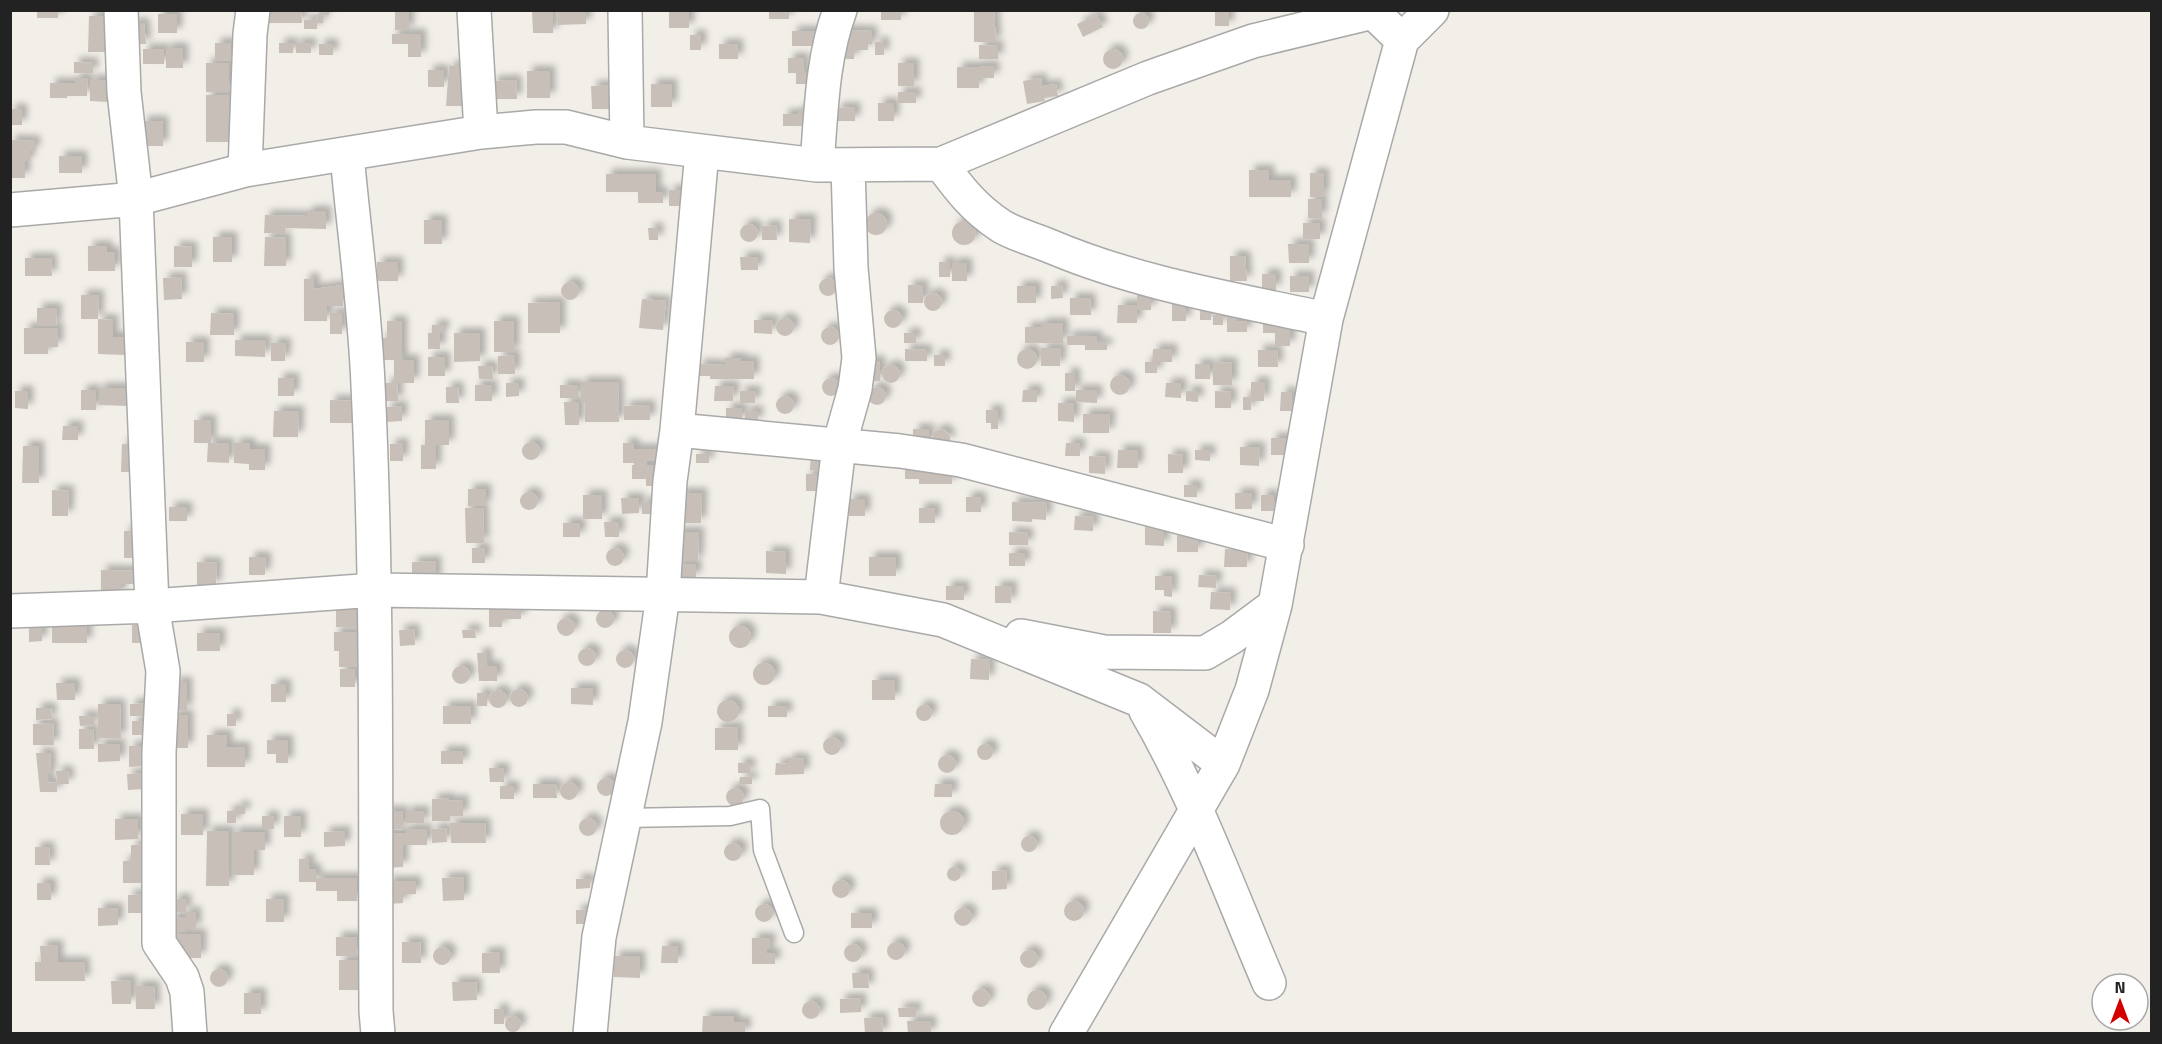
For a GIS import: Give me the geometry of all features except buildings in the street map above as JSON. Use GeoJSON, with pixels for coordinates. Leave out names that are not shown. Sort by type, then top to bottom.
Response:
{"type":"FeatureCollection","features":[{"type":"Feature","properties":{"kind":"street"},"geometry":{"type":"LineString","coordinates":[[121,10],[124,92],[136,199],[152,606],[163,671],[159,752],[159,943],[182,977],[187,992],[190,1034]]}},
{"type":"Feature","properties":{"kind":"street"},"geometry":{"type":"LineString","coordinates":[[245,170],[253,10]]}},
{"type":"Feature","properties":{"kind":"street"},"geometry":{"type":"LineString","coordinates":[[474,10],[481,132]]}},
{"type":"Feature","properties":{"kind":"street"},"geometry":{"type":"LineString","coordinates":[[625,10],[627,142]]}},
{"type":"Feature","properties":{"kind":"street"},"geometry":{"type":"LineString","coordinates":[[821,597],[839,446],[855,389],[859,358],[851,268],[822,105],[833,28],[840,10]]}},
{"type":"Feature","properties":{"kind":"street"},"geometry":{"type":"LineString","coordinates":[[1066,1034],[1223,764],[1252,690],[1275,605],[1287,545],[1326,319],[1402,40],[1432,10]]}},
{"type":"Feature","properties":{"kind":"street"},"geometry":{"type":"LineString","coordinates":[[10,210],[136,199],[245,170],[481,132],[536,127],[566,128],[627,142],[702,152],[833,165],[941,164],[1158,74],[1253,41],[1373,11],[1402,40]]}},
{"type":"Feature","properties":{"kind":"street"},"geometry":{"type":"LineString","coordinates":[[590,1034],[599,937],[645,722],[663,595],[670,481],[677,430],[702,152]]}},
{"type":"Feature","properties":{"kind":"street"},"geometry":{"type":"LineString","coordinates":[[347,155],[368,383],[375,590],[374,793],[378,1034]]}},
{"type":"Feature","properties":{"kind":"street"},"geometry":{"type":"LineString","coordinates":[[941,164],[967,199],[1003,227],[1063,252],[1096,265],[1160,284],[1326,319]]}},
{"type":"Feature","properties":{"kind":"street"},"geometry":{"type":"LineString","coordinates":[[677,430],[961,460],[1287,545]]}},
{"type":"Feature","properties":{"kind":"street"},"geometry":{"type":"LineString","coordinates":[[10,611],[152,606],[375,590],[821,597],[1104,652],[1205,653],[1232,637],[1275,605]]}},
{"type":"Feature","properties":{"kind":"street"},"geometry":{"type":"LineString","coordinates":[[942,620],[1139,700],[1223,764]]}},
{"type":"Feature","properties":{"kind":"street"},"geometry":{"type":"LineString","coordinates":[[1139,700],[1164,742],[1197,810],[1269,983]]}},
{"type":"Feature","properties":{"kind":"lane"},"geometry":{"type":"LineString","coordinates":[[625,818],[730,816],[760,809],[763,850],[794,933]]}}]}
